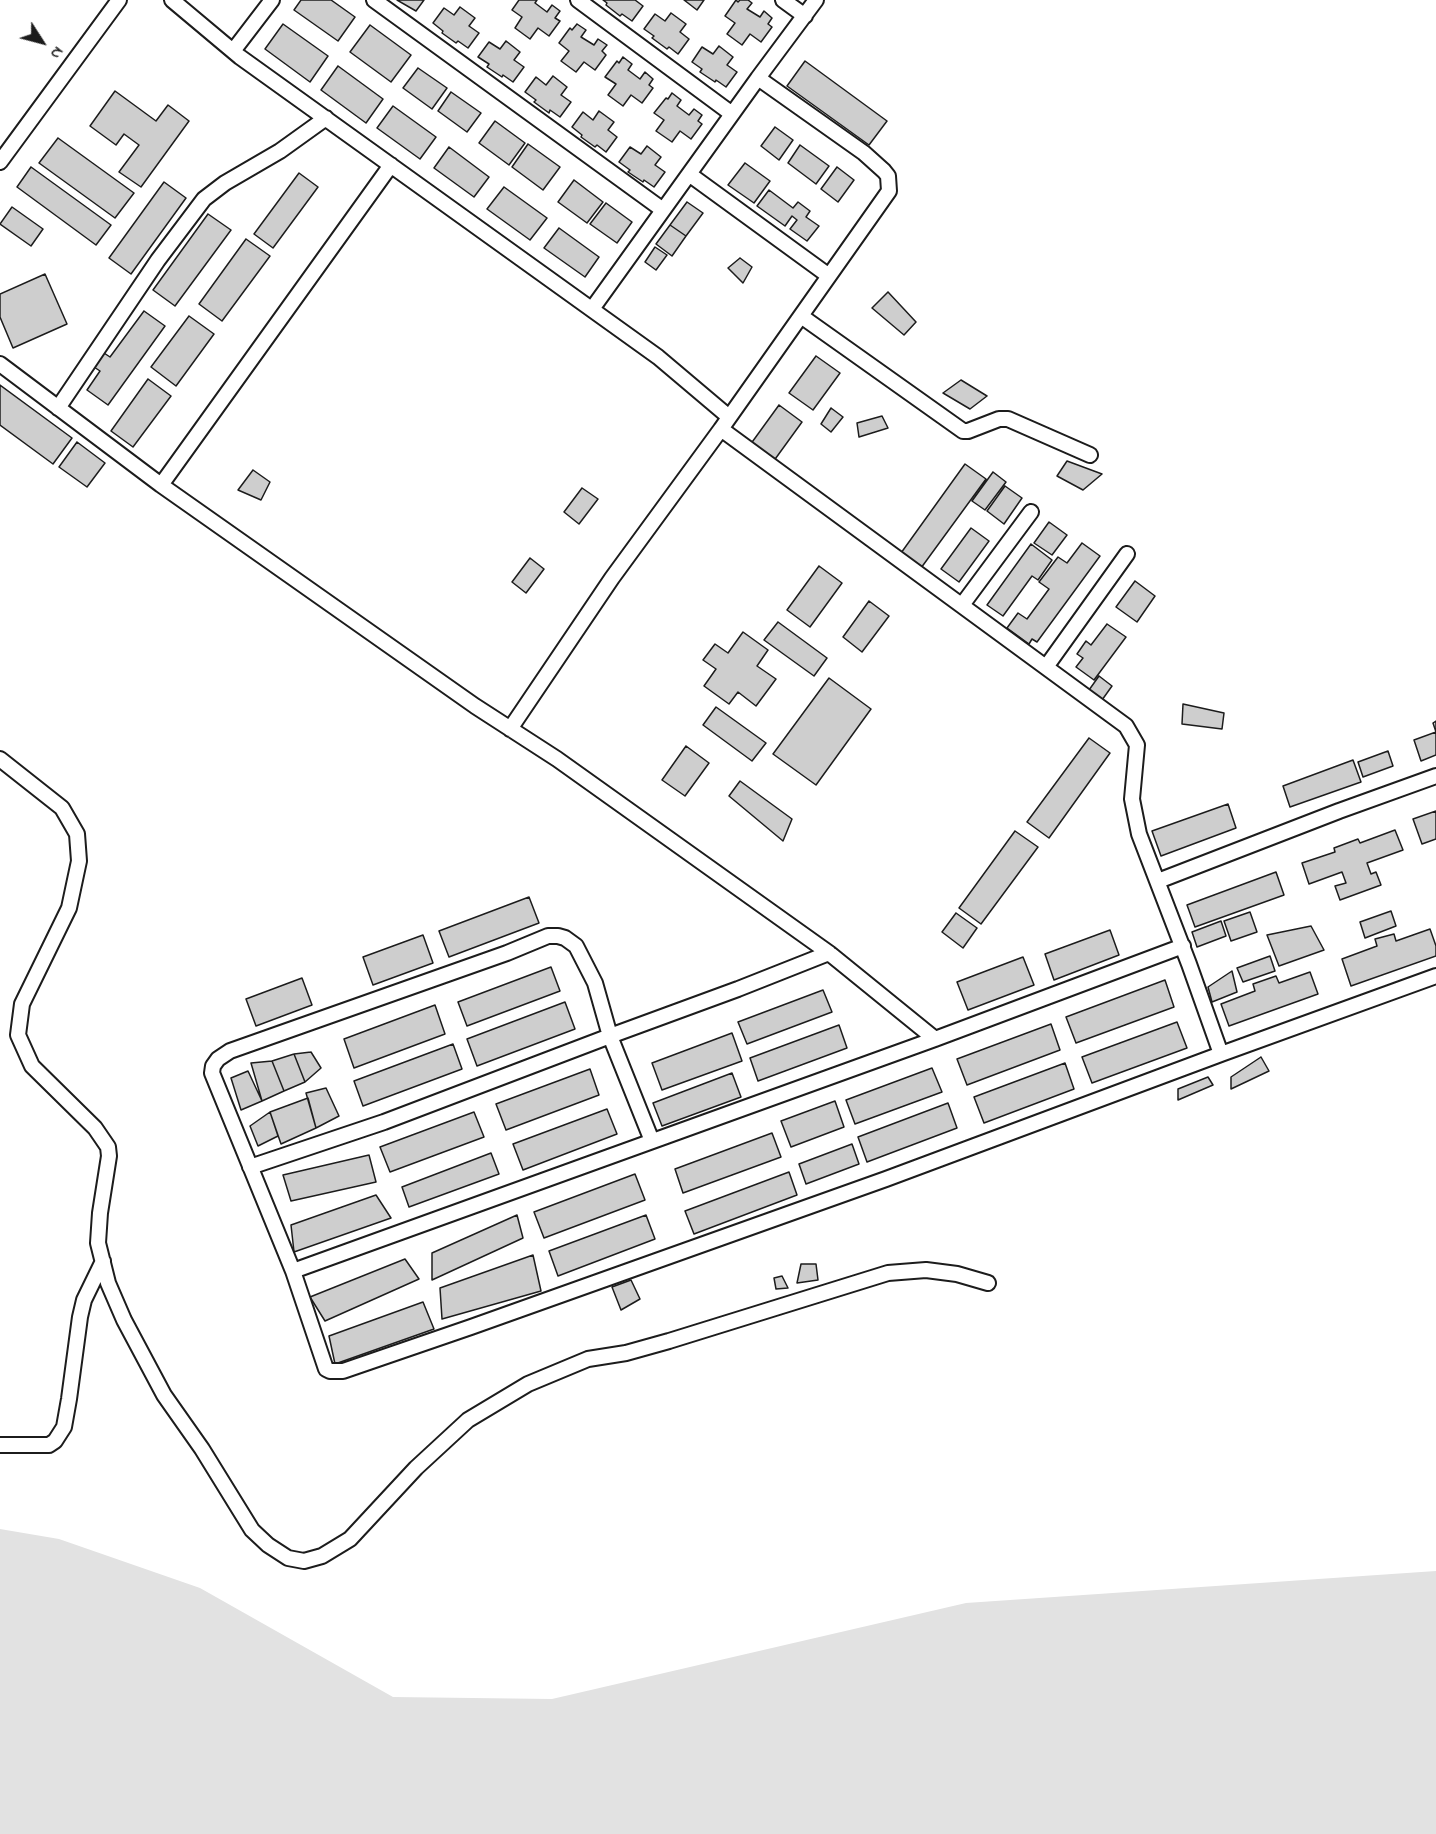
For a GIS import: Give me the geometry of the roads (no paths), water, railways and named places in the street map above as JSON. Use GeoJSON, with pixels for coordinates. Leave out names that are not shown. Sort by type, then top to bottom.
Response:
{"type":"FeatureCollection","features":[{"type":"Feature","properties":{"kind":"street"},"geometry":{"type":"LineString","coordinates":[[0,162],[119,0]]}},
{"type":"Feature","properties":{"kind":"street"},"geometry":{"type":"LineString","coordinates":[[172,0],[233,51],[658,357],[725,423],[962,606],[1126,726],[1137,745],[1132,799],[1139,834],[1183,946],[1221,1054]]}},
{"type":"Feature","properties":{"kind":"street"},"geometry":{"type":"LineString","coordinates":[[233,51],[272,0]]}},
{"type":"Feature","properties":{"kind":"street"},"geometry":{"type":"LineString","coordinates":[[374,0],[663,210]]}},
{"type":"Feature","properties":{"kind":"street"},"geometry":{"type":"LineString","coordinates":[[578,0],[732,114]]}},
{"type":"Feature","properties":{"kind":"street"},"geometry":{"type":"LineString","coordinates":[[783,0],[805,16]]}},
{"type":"Feature","properties":{"kind":"street"},"geometry":{"type":"LineString","coordinates":[[592,309],[816,0]]}},
{"type":"Feature","properties":{"kind":"street"},"geometry":{"type":"LineString","coordinates":[[510,729],[612,578],[889,191],[888,176],[864,153],[758,78]]}},
{"type":"Feature","properties":{"kind":"street"},"geometry":{"type":"LineString","coordinates":[[58,408],[158,260],[204,199],[225,183],[280,152],[326,118]]}},
{"type":"Feature","properties":{"kind":"street"},"geometry":{"type":"LineString","coordinates":[[160,485],[391,165]]}},
{"type":"Feature","properties":{"kind":"street"},"geometry":{"type":"LineString","coordinates":[[689,174],[829,276]]}},
{"type":"Feature","properties":{"kind":"street"},"geometry":{"type":"LineString","coordinates":[[801,316],[963,430],[968,431],[999,419],[1008,418],[1090,455]]}},
{"type":"Feature","properties":{"kind":"street"},"geometry":{"type":"LineString","coordinates":[[0,364],[160,485],[510,729],[557,759],[829,953],[934,1039]]}},
{"type":"Feature","properties":{"kind":"street"},"geometry":{"type":"LineString","coordinates":[[962,606],[1030,512]]}},
{"type":"Feature","properties":{"kind":"street"},"geometry":{"type":"LineString","coordinates":[[1046,667],[1127,554]]}},
{"type":"Feature","properties":{"kind":"street"},"geometry":{"type":"LineString","coordinates":[[0,759],[62,808],[77,834],[79,861],[69,908],[22,1004],[18,1035],[32,1066],[95,1128],[108,1147],[109,1156],[98,1243],[108,1283],[124,1320],[164,1395],[202,1449],[252,1530],[268,1545],[288,1558],[304,1561],[322,1556],[350,1539],[416,1468],[468,1420],[538,1380],[588,1359],[626,1353],[669,1341],[888,1273],[926,1270],[957,1274],[988,1283]]}},
{"type":"Feature","properties":{"kind":"street"},"geometry":{"type":"LineString","coordinates":[[1158,881],[1436,776]]}},
{"type":"Feature","properties":{"kind":"street"},"geometry":{"type":"LineString","coordinates":[[652,1141],[610,1036],[595,983],[576,946],[558,936],[548,936],[496,957],[230,1051],[218,1059],[213,1066],[212,1073],[292,1271],[323,1364],[330,1371],[342,1371],[886,1179],[1436,976]]}},
{"type":"Feature","properties":{"kind":"street"},"geometry":{"type":"LineString","coordinates":[[292,1271],[934,1039],[1183,946]]}},
{"type":"Feature","properties":{"kind":"street"},"geometry":{"type":"LineString","coordinates":[[250,1167],[384,1122],[829,953]]}},
{"type":"Feature","properties":{"kind":"street"},"geometry":{"type":"LineString","coordinates":[[0,1445],[49,1444],[55,1441],[63,1428],[67,1418],[84,1300],[103,1261]]}}]}
